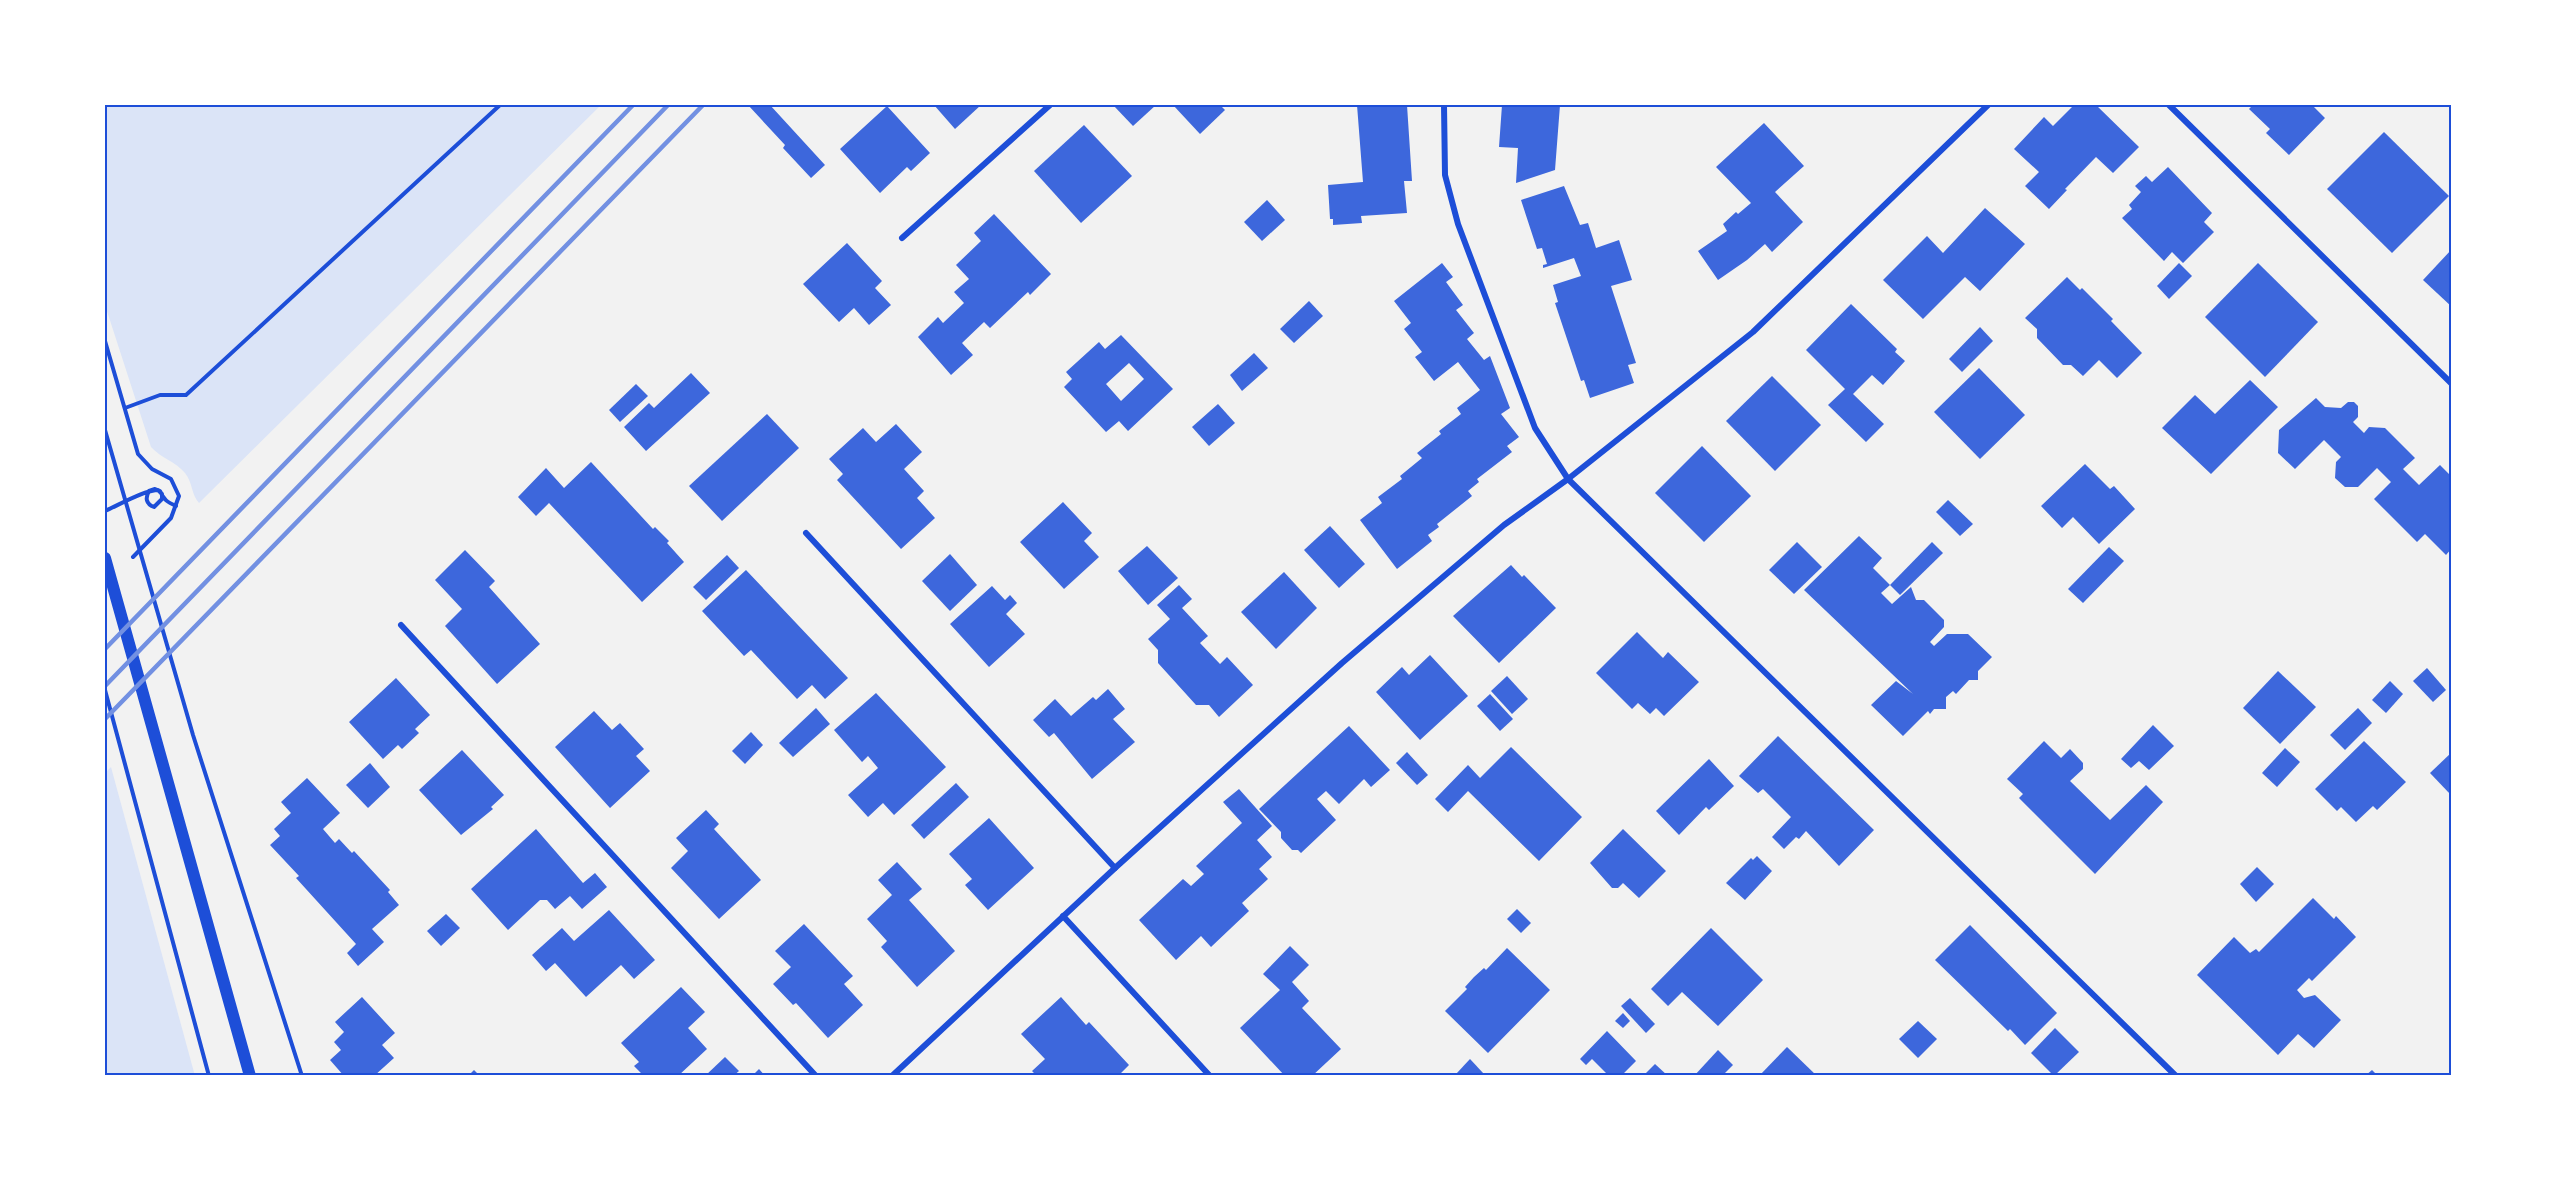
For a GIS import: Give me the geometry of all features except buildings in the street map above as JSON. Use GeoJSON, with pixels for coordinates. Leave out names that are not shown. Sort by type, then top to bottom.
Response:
{"type":"FeatureCollection","features":[{"type":"Feature","properties":{"kind":"main road"},"geometry":{"type":"LineString","coordinates":[[105,558],[250,1076]]}},
{"type":"Feature","properties":{"kind":"street"},"geometry":{"type":"LineString","coordinates":[[902,238],[1050,105]]}},
{"type":"Feature","properties":{"kind":"street"},"geometry":{"type":"LineString","coordinates":[[1444,105],[1445,175],[1458,224],[1535,428],[1568,479],[2176,1076]]}},
{"type":"Feature","properties":{"kind":"street"},"geometry":{"type":"LineString","coordinates":[[892,1076],[1115,868],[1351,655],[1504,525],[1568,479],[1753,332],[1988,105]]}},
{"type":"Feature","properties":{"kind":"street"},"geometry":{"type":"LineString","coordinates":[[2169,105],[2452,384]]}},
{"type":"Feature","properties":{"kind":"street"},"geometry":{"type":"LineString","coordinates":[[806,533],[1115,868]]}},
{"type":"Feature","properties":{"kind":"street"},"geometry":{"type":"LineString","coordinates":[[401,625],[816,1076]]}},
{"type":"Feature","properties":{"kind":"street"},"geometry":{"type":"LineString","coordinates":[[1063,916],[1210,1076]]}},
{"type":"Feature","properties":{"kind":"path"},"geometry":{"type":"LineString","coordinates":[[125,408],[160,395],[186,395],[500,105]]}},
{"type":"Feature","properties":{"kind":"path"},"geometry":{"type":"LineString","coordinates":[[105,341],[138,454],[152,470],[171,479],[178,496],[171,518],[130,560]]}},
{"type":"Feature","properties":{"kind":"path"},"geometry":{"type":"LineString","coordinates":[[105,430],[193,735],[302,1076]]}},
{"type":"Feature","properties":{"kind":"path"},"geometry":{"type":"LineString","coordinates":[[105,511],[141,496],[147,493],[152,490],[158,490],[162,494],[162,499],[154,507],[146,500],[147,495],[149,491],[155,489],[160,491],[162,496],[164,500],[176,506]]}},
{"type":"Feature","properties":{"kind":"path"},"geometry":{"type":"LineString","coordinates":[[105,690],[209,1076]]}},
{"type":"Feature","properties":{"kind":"shaded area"},"geometry":{"type":"Polygon","coordinates":[[[105,105],[601,105],[199,503],[185,473],[151,447],[105,305],[105,105]]]}},
{"type":"Feature","properties":{"kind":"shaded area"},"geometry":{"type":"Polygon","coordinates":[[[111,767],[195,1076],[105,1076],[105,773],[111,767]]]}},
{"type":"Feature","properties":{"kind":"railway"},"geometry":{"type":"LineString","coordinates":[[105,649],[633,105]]}},
{"type":"Feature","properties":{"kind":"railway"},"geometry":{"type":"LineString","coordinates":[[105,686],[668,105]]}},
{"type":"Feature","properties":{"kind":"railway"},"geometry":{"type":"LineString","coordinates":[[105,719],[703,105]]}}]}
